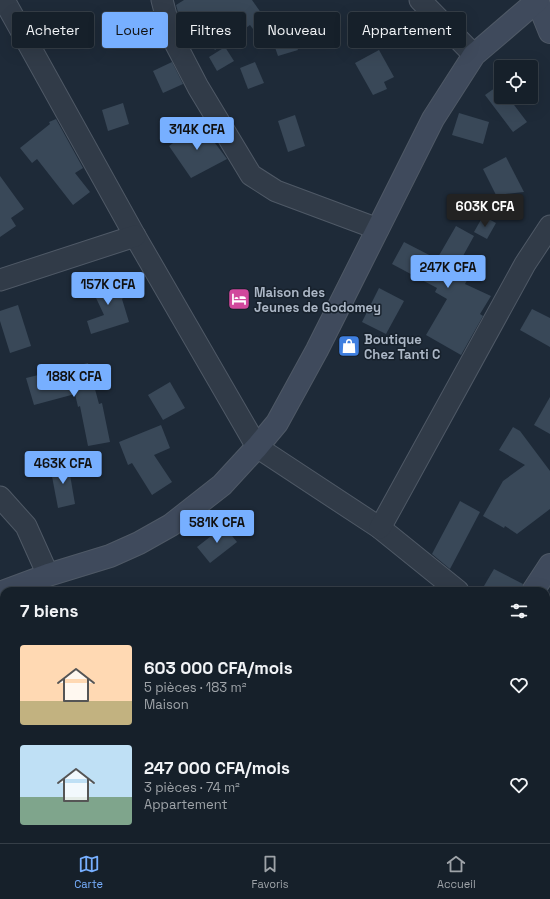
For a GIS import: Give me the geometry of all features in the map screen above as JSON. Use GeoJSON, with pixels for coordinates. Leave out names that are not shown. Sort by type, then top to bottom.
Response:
{"type":"FeatureCollection","features":[{"type":"Feature","properties":{"kind":"main road"},"geometry":{"type":"LineString","coordinates":[[16,587],[48,575],[110,556],[139,543],[170,525],[222,485],[277,423],[317,350],[433,119],[474,55],[537,0],[550,32]]}},
{"type":"Feature","properties":{"kind":"main road"},"geometry":{"type":"LineString","coordinates":[[536,587],[550,565]]}},
{"type":"Feature","properties":{"kind":"street"},"geometry":{"type":"LineString","coordinates":[[4,0],[135,236],[257,447],[380,528],[453,587]]}},
{"type":"Feature","properties":{"kind":"street"},"geometry":{"type":"LineString","coordinates":[[162,0],[171,36],[198,87],[251,174],[276,191],[378,229]]}},
{"type":"Feature","properties":{"kind":"street"},"geometry":{"type":"LineString","coordinates":[[420,0],[474,55]]}},
{"type":"Feature","properties":{"kind":"street"},"geometry":{"type":"LineString","coordinates":[[380,528],[525,264],[550,226]]}},
{"type":"Feature","properties":{"kind":"street"},"geometry":{"type":"LineString","coordinates":[[0,280],[135,236]]}},
{"type":"Feature","properties":{"kind":"street"},"geometry":{"type":"LineString","coordinates":[[0,497],[26,526],[48,575]]}},
{"type":"Feature","properties":{"kind":"building"},"geometry":{"type":"Polygon","coordinates":[[[184,0],[252,0],[260,12],[254,12],[253,29],[250,25],[246,28],[246,12],[178,12],[176,5],[184,0]]]}},
{"type":"Feature","properties":{"kind":"building"},"geometry":{"type":"Polygon","coordinates":[[[226,48],[234,61],[217,71],[209,57],[226,48]]]}},
{"type":"Feature","properties":{"kind":"building"},"geometry":{"type":"Polygon","coordinates":[[[275,48],[297,48],[298,50],[278,56],[275,48]]]}},
{"type":"Feature","properties":{"kind":"building"},"geometry":{"type":"Polygon","coordinates":[[[379,50],[394,77],[384,82],[387,89],[373,95],[355,63],[379,50]]]}},
{"type":"Feature","properties":{"kind":"building"},"geometry":{"type":"Polygon","coordinates":[[[172,62],[183,84],[163,93],[153,71],[172,62]]]}},
{"type":"Feature","properties":{"kind":"building"},"geometry":{"type":"Polygon","coordinates":[[[255,62],[264,83],[248,89],[240,68],[255,62]]]}},
{"type":"Feature","properties":{"kind":"building"},"geometry":{"type":"Polygon","coordinates":[[[494,89],[494,104],[513,104],[527,122],[513,132],[485,95],[494,89]]]}},
{"type":"Feature","properties":{"kind":"building"},"geometry":{"type":"Polygon","coordinates":[[[123,103],[129,124],[108,131],[102,110],[123,103]]]}},
{"type":"Feature","properties":{"kind":"building"},"geometry":{"type":"Polygon","coordinates":[[[459,113],[489,122],[483,144],[452,135],[459,113]]]}},
{"type":"Feature","properties":{"kind":"building"},"geometry":{"type":"Polygon","coordinates":[[[295,115],[305,146],[288,152],[278,121],[295,115]]]}},
{"type":"Feature","properties":{"kind":"building"},"geometry":{"type":"Polygon","coordinates":[[[56,119],[83,168],[75,173],[90,192],[73,205],[37,159],[32,163],[20,148],[50,124],[49,122],[56,119]]]}},
{"type":"Feature","properties":{"kind":"building"},"geometry":{"type":"Polygon","coordinates":[[[200,123],[227,159],[191,178],[169,146],[200,123]]]}},
{"type":"Feature","properties":{"kind":"building"},"geometry":{"type":"Polygon","coordinates":[[[506,157],[524,192],[496,195],[483,169],[506,157]]]}},
{"type":"Feature","properties":{"kind":"building"},"geometry":{"type":"Polygon","coordinates":[[[0,176],[24,209],[11,218],[16,226],[0,237],[0,176]]]}},
{"type":"Feature","properties":{"kind":"building"},"geometry":{"type":"Polygon","coordinates":[[[483,216],[496,223],[487,239],[474,232],[483,216]]]}},
{"type":"Feature","properties":{"kind":"building"},"geometry":{"type":"Polygon","coordinates":[[[456,226],[474,236],[458,265],[471,273],[465,284],[491,296],[480,314],[483,316],[461,355],[426,335],[447,299],[435,292],[437,288],[392,264],[404,242],[437,259],[456,226]]]}},
{"type":"Feature","properties":{"kind":"building"},"geometry":{"type":"Polygon","coordinates":[[[112,275],[123,298],[122,299],[129,322],[91,334],[87,321],[104,315],[90,285],[112,275]]]}},
{"type":"Feature","properties":{"kind":"building"},"geometry":{"type":"Polygon","coordinates":[[[379,288],[404,301],[386,334],[362,322],[379,288]]]}},
{"type":"Feature","properties":{"kind":"building"},"geometry":{"type":"Polygon","coordinates":[[[18,305],[31,346],[10,353],[0,321],[0,311],[18,305]]]}},
{"type":"Feature","properties":{"kind":"building"},"geometry":{"type":"Polygon","coordinates":[[[532,309],[550,318],[550,347],[520,330],[532,309]]]}},
{"type":"Feature","properties":{"kind":"building"},"geometry":{"type":"Polygon","coordinates":[[[88,363],[99,404],[102,403],[110,442],[88,446],[80,406],[78,407],[75,394],[34,405],[26,378],[88,363]]]}},
{"type":"Feature","properties":{"kind":"building"},"geometry":{"type":"Polygon","coordinates":[[[170,382],[185,408],[163,420],[148,395],[170,382]]]}},
{"type":"Feature","properties":{"kind":"building"},"geometry":{"type":"Polygon","coordinates":[[[550,397],[550,434],[534,425],[550,397]]]}},
{"type":"Feature","properties":{"kind":"building"},"geometry":{"type":"Polygon","coordinates":[[[161,425],[170,448],[154,455],[172,482],[152,495],[132,463],[128,465],[119,442],[161,425]]]}},
{"type":"Feature","properties":{"kind":"building"},"geometry":{"type":"Polygon","coordinates":[[[513,427],[520,431],[550,471],[550,509],[517,534],[505,526],[504,528],[483,516],[503,481],[525,465],[499,450],[513,427]]]}},
{"type":"Feature","properties":{"kind":"building"},"geometry":{"type":"Polygon","coordinates":[[[68,463],[75,504],[58,508],[50,466],[68,463]]]}},
{"type":"Feature","properties":{"kind":"building"},"geometry":{"type":"Polygon","coordinates":[[[460,501],[480,512],[450,569],[432,554],[460,501]]]}},
{"type":"Feature","properties":{"kind":"building"},"geometry":{"type":"Polygon","coordinates":[[[224,526],[237,542],[210,563],[197,547],[224,526]]]}},
{"type":"Feature","properties":{"kind":"building"},"geometry":{"type":"Polygon","coordinates":[[[494,569],[523,584],[522,587],[483,587],[494,569]]]}},
{"type":"Feature","properties":{"kind":"place","name":"Maison des Jeunes de Godomey"},"geometry":{"type":"Point","coordinates":[239,299]}},
{"type":"Feature","properties":{"kind":"place","name":"Boutique Chez Tanti C"},"geometry":{"type":"Point","coordinates":[349,346]}}]}
